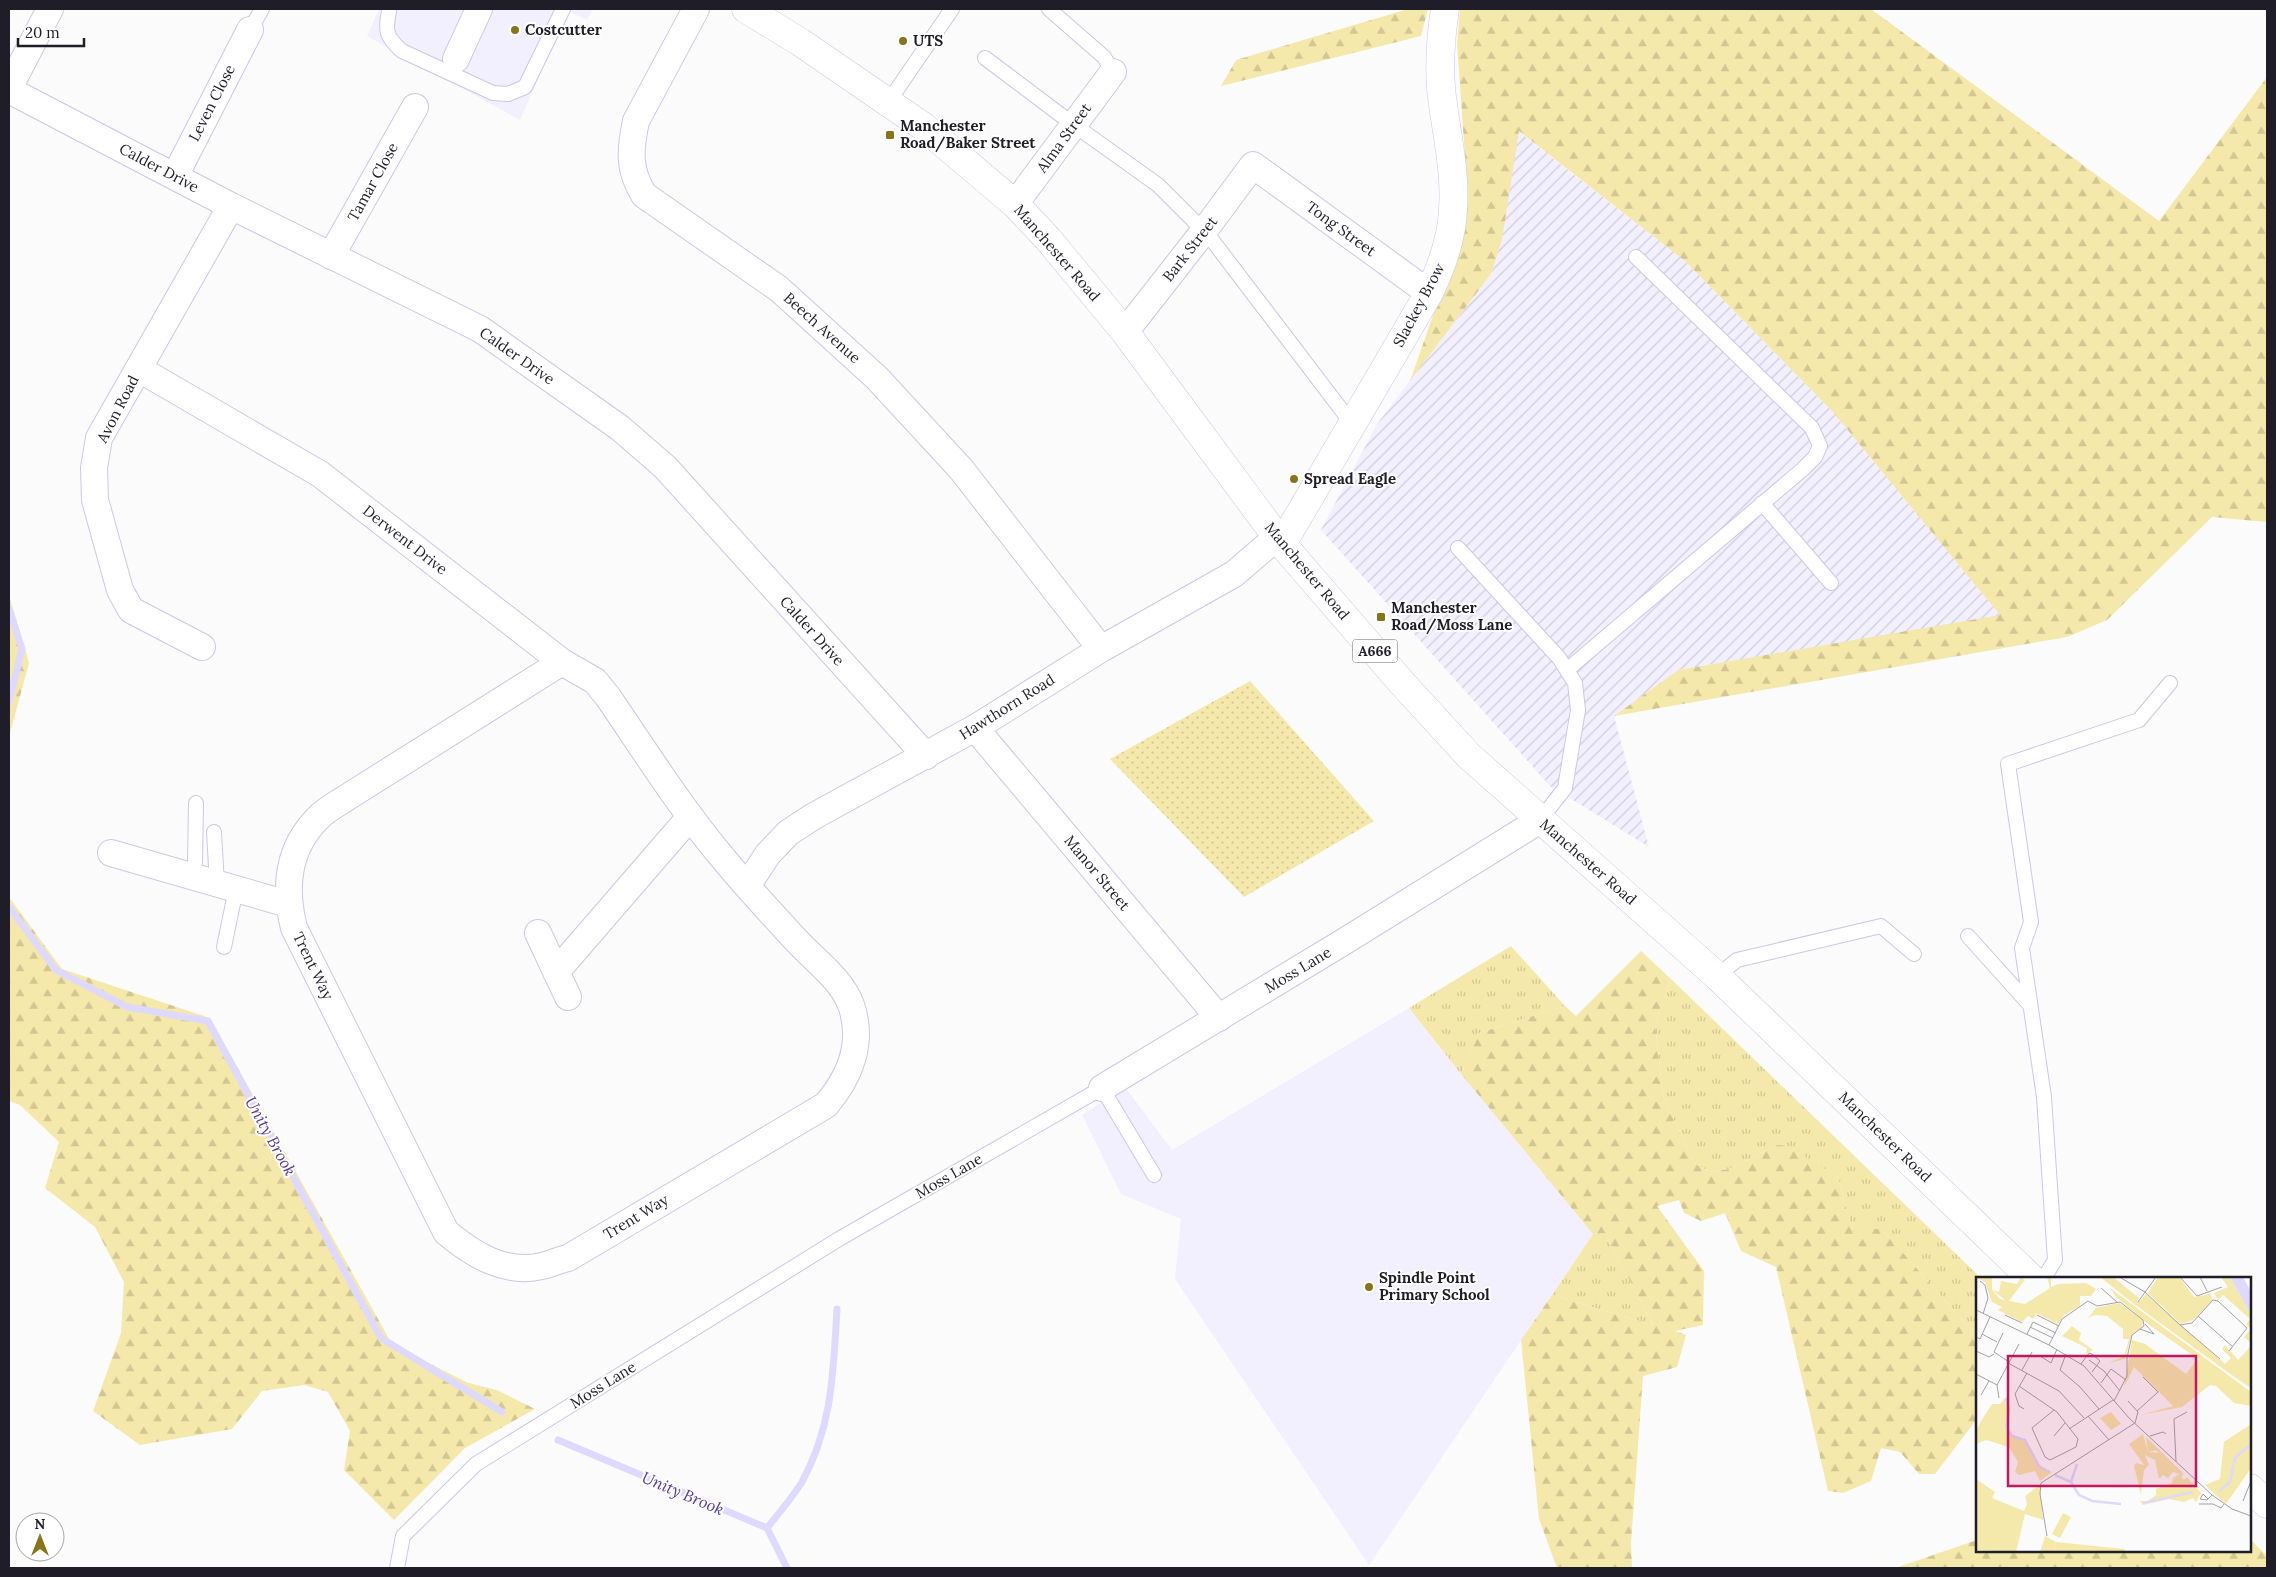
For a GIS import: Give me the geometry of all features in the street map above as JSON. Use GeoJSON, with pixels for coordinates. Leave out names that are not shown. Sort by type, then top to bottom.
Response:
{"type":"FeatureCollection","features":[{"type":"Feature","properties":{"kind":"main road","name":"Manchester Road"},"geometry":{"type":"LineString","coordinates":[[746,9],[800,42],[924,127],[1015,204],[1048,239],[1125,332],[1280,540],[1402,682],[1469,756],[1717,976],[2030,1277]]}},
{"type":"Feature","properties":{"kind":"main road","name":"Slackey Brow"},"geometry":{"type":"LineString","coordinates":[[1280,540],[1353,426],[1429,293],[1446,252],[1454,210],[1452,174],[1441,87],[1441,50],[1445,9]]}},
{"type":"Feature","properties":{"kind":"main road"},"geometry":{"type":"LineString","coordinates":[[2251,1489],[2267,1504]]}},
{"type":"Feature","properties":{"kind":"street"},"geometry":{"type":"LineString","coordinates":[[10,81],[50,9]]}},
{"type":"Feature","properties":{"kind":"street"},"geometry":{"type":"LineString","coordinates":[[456,59],[479,9]]}},
{"type":"Feature","properties":{"kind":"street","name":"Beech Avenue"},"geometry":{"type":"LineString","coordinates":[[696,9],[636,121],[632,141],[631,162],[635,180],[644,195],[779,289],[877,378],[961,469],[1101,649]]}},
{"type":"Feature","properties":{"kind":"street","name":"Leven Close"},"geometry":{"type":"LineString","coordinates":[[175,176],[256,19]]}},
{"type":"Feature","properties":{"kind":"street","name":"Alma Street"},"geometry":{"type":"LineString","coordinates":[[1015,204],[1113,72]]}},
{"type":"Feature","properties":{"kind":"street","name":"Calder Drive"},"geometry":{"type":"LineString","coordinates":[[10,81],[231,206],[480,329],[620,428],[665,467],[926,756]]}},
{"type":"Feature","properties":{"kind":"street","name":"Tamar Close"},"geometry":{"type":"LineString","coordinates":[[331,256],[415,107]]}},
{"type":"Feature","properties":{"kind":"street","name":"Tong Street"},"geometry":{"type":"LineString","coordinates":[[1252,165],[1429,293]]}},
{"type":"Feature","properties":{"kind":"street","name":"Bark Street"},"geometry":{"type":"LineString","coordinates":[[1125,332],[1204,231],[1252,165]]}},
{"type":"Feature","properties":{"kind":"street","name":"Avon Road"},"geometry":{"type":"LineString","coordinates":[[202,647],[131,610],[120,590],[95,500],[94,468],[100,438],[231,206]]}},
{"type":"Feature","properties":{"kind":"street","name":"Derwent Drive"},"geometry":{"type":"LineString","coordinates":[[139,369],[320,474],[562,662],[595,681],[642,746]]}},
{"type":"Feature","properties":{"kind":"street","name":"Hawthorn Road"},"geometry":{"type":"LineString","coordinates":[[747,886],[768,854],[788,833],[814,816],[975,728],[1101,649],[1234,574],[1280,540]]}},
{"type":"Feature","properties":{"kind":"street","name":"Trent Way"},"geometry":{"type":"LineString","coordinates":[[562,662],[346,798],[318,818],[300,843],[289,874],[288,904],[294,928],[446,1232],[466,1250],[487,1261],[512,1267],[540,1267],[568,1258],[826,1105],[841,1087],[850,1069],[856,1045],[856,1022],[850,1003],[840,985],[747,886],[690,817],[642,746]]}},
{"type":"Feature","properties":{"kind":"street","name":"Manor Street"},"geometry":{"type":"LineString","coordinates":[[975,728],[1219,1018]]}},
{"type":"Feature","properties":{"kind":"street"},"geometry":{"type":"LineString","coordinates":[[556,972],[690,817]]}},
{"type":"Feature","properties":{"kind":"street","name":"Moss Lane"},"geometry":{"type":"LineString","coordinates":[[1102,1088],[1540,820]]}},
{"type":"Feature","properties":{"kind":"street"},"geometry":{"type":"LineString","coordinates":[[111,854],[288,904]]}},
{"type":"Feature","properties":{"kind":"street"},"geometry":{"type":"LineString","coordinates":[[538,932],[568,997]]}},
{"type":"Feature","properties":{"kind":"lane"},"geometry":{"type":"LineString","coordinates":[[390,11],[386,25],[390,40],[402,51],[493,93],[508,94],[525,87],[563,9]]}},
{"type":"Feature","properties":{"kind":"lane"},"geometry":{"type":"LineString","coordinates":[[889,102],[952,9]]}},
{"type":"Feature","properties":{"kind":"lane"},"geometry":{"type":"LineString","coordinates":[[1049,9],[1104,57],[1113,72]]}},
{"type":"Feature","properties":{"kind":"lane"},"geometry":{"type":"LineString","coordinates":[[985,58],[1158,185],[1204,231],[1353,426]]}},
{"type":"Feature","properties":{"kind":"lane"},"geometry":{"type":"LineString","coordinates":[[1567,670],[1762,504],[1815,457],[1820,446],[1812,428],[1636,257]]}},
{"type":"Feature","properties":{"kind":"lane"},"geometry":{"type":"LineString","coordinates":[[1762,504],[1831,583]]}},
{"type":"Feature","properties":{"kind":"lane"},"geometry":{"type":"LineString","coordinates":[[1458,548],[1560,658],[1575,682],[1578,710],[1565,788],[1540,820]]}},
{"type":"Feature","properties":{"kind":"lane"},"geometry":{"type":"LineString","coordinates":[[2045,1277],[2055,1260],[2044,1097],[2022,948],[2030,922],[2008,764],[2139,720],[2170,683]]}},
{"type":"Feature","properties":{"kind":"lane"},"geometry":{"type":"LineString","coordinates":[[192,876],[195,863],[196,803]]}},
{"type":"Feature","properties":{"kind":"lane"},"geometry":{"type":"LineString","coordinates":[[214,832],[227,886],[224,947]]}},
{"type":"Feature","properties":{"kind":"lane"},"geometry":{"type":"LineString","coordinates":[[1717,976],[1737,960],[1881,926],[1914,954]]}},
{"type":"Feature","properties":{"kind":"lane"},"geometry":{"type":"LineString","coordinates":[[1968,936],[2029,1004]]}},
{"type":"Feature","properties":{"kind":"lane"},"geometry":{"type":"LineString","coordinates":[[1102,1088],[1154,1175]]}},
{"type":"Feature","properties":{"kind":"lane","name":"Moss Lane"},"geometry":{"type":"LineString","coordinates":[[397,1568],[403,1536],[476,1464],[839,1239],[1102,1088]]}},
{"type":"Feature","properties":{"kind":"shaded area"},"geometry":{"type":"Polygon","coordinates":[[[379,9],[593,9],[587,20],[568,11],[520,120],[367,36],[379,9]]]}},
{"type":"Feature","properties":{"kind":"shaded area"},"geometry":{"type":"Polygon","coordinates":[[[1518,131],[1686,262],[1832,411],[2001,616],[1678,670],[1614,716],[1649,847],[1550,786],[1321,530],[1377,424],[1491,274],[1502,240],[1518,131]]]}},
{"type":"Feature","properties":{"kind":"shaded area","name":"Spindle Point Primary School"},"geometry":{"type":"Polygon","coordinates":[[[1409,1008],[1593,1234],[1369,1565],[1175,1279],[1181,1219],[1121,1194],[1082,1115],[1125,1087],[1172,1150],[1409,1008]]]}},
{"type":"Feature","properties":{"kind":"green space"},"geometry":{"type":"Polygon","coordinates":[[[1408,9],[1428,9],[1421,36],[1221,86],[1236,60],[1408,9]]]}},
{"type":"Feature","properties":{"kind":"green space"},"geometry":{"type":"Polygon","coordinates":[[[1460,9],[1871,9],[2159,221],[2267,77],[2267,522],[2212,517],[2107,620],[2067,637],[1614,716],[1678,670],[2000,615],[1832,411],[1686,262],[1519,131],[1502,240],[1491,274],[1410,381],[1465,225],[1468,199],[1457,43],[1460,9]]]}},
{"type":"Feature","properties":{"kind":"green space"},"geometry":{"type":"Polygon","coordinates":[[[9,595],[29,663],[9,737],[9,595]]]}},
{"type":"Feature","properties":{"kind":"green space"},"geometry":{"type":"Polygon","coordinates":[[[1250,681],[1374,821],[1244,897],[1110,759],[1250,681]]]}},
{"type":"Feature","properties":{"kind":"green space"},"geometry":{"type":"Polygon","coordinates":[[[9,897],[62,969],[210,1018],[392,1344],[468,1383],[497,1390],[535,1409],[465,1448],[394,1520],[344,1470],[350,1431],[328,1392],[304,1385],[262,1391],[232,1429],[140,1445],[93,1411],[121,1333],[124,1282],[95,1227],[45,1188],[59,1142],[20,1105],[9,1101],[9,897]]]}},
{"type":"Feature","properties":{"kind":"green space"},"geometry":{"type":"Polygon","coordinates":[[[1511,946],[1565,1006],[1479,1033],[1461,1074],[1409,1008],[1511,946]]]}},
{"type":"Feature","properties":{"kind":"green space"},"geometry":{"type":"Polygon","coordinates":[[[1641,951],[1671,979],[1655,1024],[1663,1096],[1694,1163],[1710,1172],[1729,1169],[1777,1145],[1788,1146],[1838,1177],[1852,1229],[1882,1229],[1976,1336],[1976,1420],[1935,1474],[1919,1474],[1900,1452],[1881,1448],[1871,1481],[1843,1493],[1828,1491],[1776,1267],[1741,1251],[1725,1213],[1701,1221],[1684,1213],[1679,1200],[1657,1206],[1704,1271],[1703,1325],[1675,1331],[1686,1335],[1677,1367],[1643,1376],[1631,1543],[1632,1568],[1557,1568],[1539,1519],[1521,1340],[1552,1295],[1653,1325],[1605,1233],[1593,1234],[1461,1074],[1479,1033],[1565,1006],[1576,1016],[1641,951]]]}},
{"type":"Feature","properties":{"kind":"green space"},"geometry":{"type":"Polygon","coordinates":[[[1671,979],[1980,1277],[1976,1277],[1976,1336],[1882,1229],[1852,1229],[1838,1177],[1777,1145],[1729,1169],[1710,1172],[1694,1163],[1663,1096],[1655,1024],[1671,979]]]}},
{"type":"Feature","properties":{"kind":"green space"},"geometry":{"type":"Polygon","coordinates":[[[1605,1233],[1653,1325],[1552,1295],[1593,1234],[1605,1233]]]}},
{"type":"Feature","properties":{"kind":"green space"},"geometry":{"type":"Polygon","coordinates":[[[1976,1540],[1976,1552],[2251,1552],[2251,1540],[2267,1556],[2267,1568],[1895,1568],[1976,1540]]]}},
{"type":"Feature","properties":{"kind":"waterway","name":"Unity Brook"},"geometry":{"type":"LineString","coordinates":[[9,609],[22,649],[9,701]]}},
{"type":"Feature","properties":{"kind":"waterway","name":"Unity Brook"},"geometry":{"type":"LineString","coordinates":[[9,907],[56,970],[127,1007],[208,1021],[381,1338],[502,1412]]}},
{"type":"Feature","properties":{"kind":"waterway"},"geometry":{"type":"LineString","coordinates":[[767,1528],[802,1482],[820,1440],[830,1398],[837,1309]]}},
{"type":"Feature","properties":{"kind":"waterway","name":"Unity Brook"},"geometry":{"type":"LineString","coordinates":[[558,1440],[767,1528],[787,1568]]}},
{"type":"Feature","properties":{"kind":"place","name":"Costcutter"},"geometry":{"type":"Point","coordinates":[515,30]}},
{"type":"Feature","properties":{"kind":"place","name":"UTS"},"geometry":{"type":"Point","coordinates":[903,41]}},
{"type":"Feature","properties":{"kind":"place","name":"Manchester Road/Baker Street"},"geometry":{"type":"Point","coordinates":[890,135]}},
{"type":"Feature","properties":{"kind":"place","name":"Spread Eagle"},"geometry":{"type":"Point","coordinates":[1294,479]}},
{"type":"Feature","properties":{"kind":"place","name":"Manchester Road/Moss Lane"},"geometry":{"type":"Point","coordinates":[1381,617]}},
{"type":"Feature","properties":{"kind":"place","name":"Spindle Point Primary School"},"geometry":{"type":"Point","coordinates":[1369,1287]}}]}
